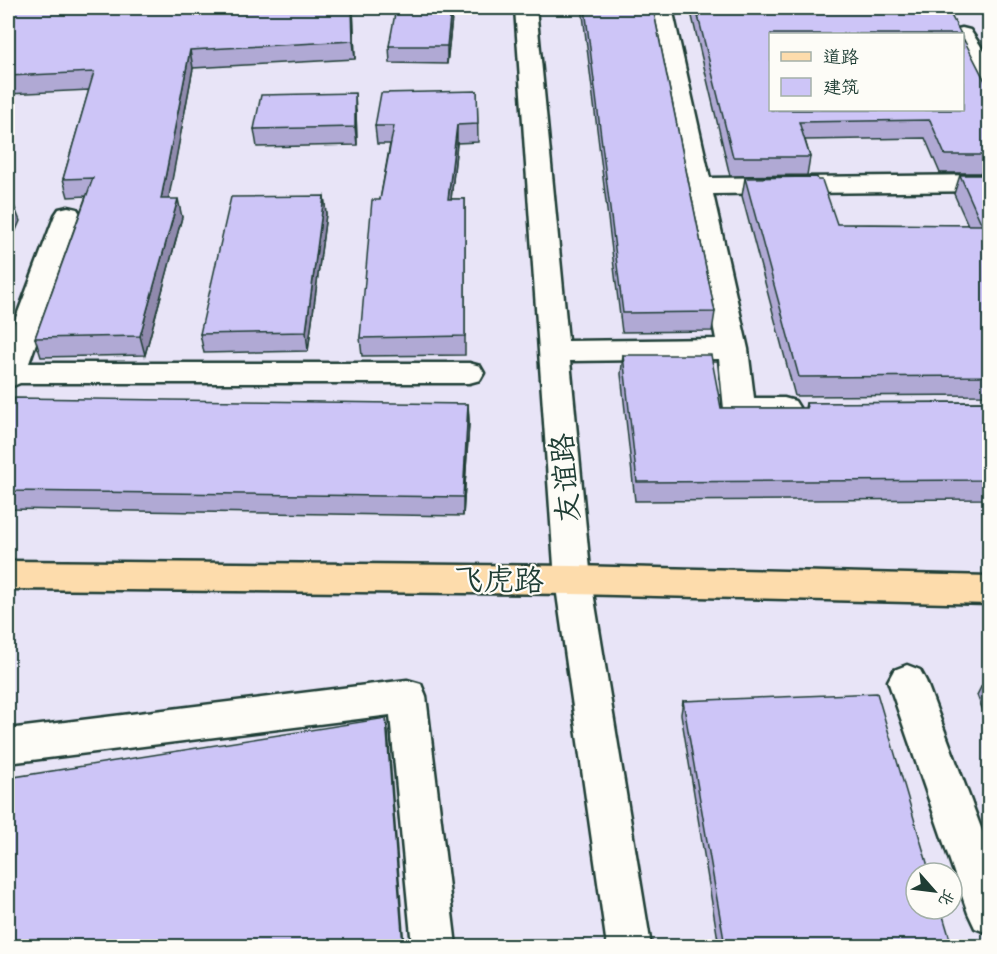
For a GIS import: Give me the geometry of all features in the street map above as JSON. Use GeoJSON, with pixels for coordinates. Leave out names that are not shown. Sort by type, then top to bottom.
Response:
{"type":"FeatureCollection","features":[{"type":"Feature","properties":{"kind":"main road","name":"飞虎路"},"geometry":{"type":"LineString","coordinates":[[8,575],[573,580],[990,590]]}},
{"type":"Feature","properties":{"kind":"street","name":"友谊路"},"geometry":{"type":"LineString","coordinates":[[525,8],[573,580],[629,946]]}},
{"type":"Feature","properties":{"kind":"street"},"geometry":{"type":"LineString","coordinates":[[661,8],[733,349],[740,409],[812,409]]}},
{"type":"Feature","properties":{"kind":"street"},"geometry":{"type":"LineString","coordinates":[[964,37],[990,80]]}},
{"type":"Feature","properties":{"kind":"street"},"geometry":{"type":"LineString","coordinates":[[700,186],[990,183]]}},
{"type":"Feature","properties":{"kind":"street"},"geometry":{"type":"LineString","coordinates":[[68,215],[8,375],[469,373]]}},
{"type":"Feature","properties":{"kind":"street"},"geometry":{"type":"LineString","coordinates":[[554,351],[733,349]]}},
{"type":"Feature","properties":{"kind":"street"},"geometry":{"type":"LineString","coordinates":[[907,681],[989,910]]}},
{"type":"Feature","properties":{"kind":"street"},"geometry":{"type":"LineString","coordinates":[[8,746],[407,696],[434,946]]}},
{"type":"Feature","properties":{"kind":"shaded area"},"geometry":{"type":"Polygon","coordinates":[[[8,8],[989,8],[989,946],[8,946],[8,8]]]}},
{"type":"Feature","properties":{"kind":"building"},"geometry":{"type":"Polygon","coordinates":[[[8,8],[352,8],[353,41],[190,50],[161,199],[178,199],[140,336],[35,338],[93,178],[63,179],[94,72],[8,76],[8,8]]]}},
{"type":"Feature","properties":{"kind":"building"},"geometry":{"type":"Polygon","coordinates":[[[396,8],[451,8],[447,46],[389,46],[396,8]]]}},
{"type":"Feature","properties":{"kind":"building"},"geometry":{"type":"Polygon","coordinates":[[[585,8],[653,8],[715,312],[623,313],[585,8]]]}},
{"type":"Feature","properties":{"kind":"building"},"geometry":{"type":"Polygon","coordinates":[[[696,8],[947,8],[960,33],[769,33],[769,111],[964,111],[964,40],[990,91],[990,155],[945,155],[930,120],[799,122],[810,157],[733,157],[696,8]]]}},
{"type":"Feature","properties":{"kind":"building"},"geometry":{"type":"Polygon","coordinates":[[[477,91],[478,124],[457,125],[448,199],[465,199],[465,336],[360,338],[372,200],[380,200],[394,126],[375,126],[381,93],[477,91]]]}},
{"type":"Feature","properties":{"kind":"building"},"geometry":{"type":"Polygon","coordinates":[[[355,93],[355,127],[254,129],[261,95],[355,93]]]}},
{"type":"Feature","properties":{"kind":"building"},"geometry":{"type":"Polygon","coordinates":[[[960,175],[990,175],[990,376],[799,377],[745,178],[817,177],[818,180],[822,180],[837,224],[982,225],[960,175]]]}},
{"type":"Feature","properties":{"kind":"building"},"geometry":{"type":"Polygon","coordinates":[[[324,196],[306,332],[200,334],[231,197],[324,196]]]}},
{"type":"Feature","properties":{"kind":"building"},"geometry":{"type":"Polygon","coordinates":[[[8,203],[13,203],[8,216],[8,203]]]}},
{"type":"Feature","properties":{"kind":"building"},"geometry":{"type":"Polygon","coordinates":[[[623,355],[711,355],[721,408],[807,408],[806,403],[990,402],[990,480],[637,482],[623,355]]]}},
{"type":"Feature","properties":{"kind":"building"},"geometry":{"type":"Polygon","coordinates":[[[15,398],[468,404],[463,497],[8,491],[8,416],[15,398]]]}},
{"type":"Feature","properties":{"kind":"building"},"geometry":{"type":"Polygon","coordinates":[[[984,681],[990,681],[990,696],[984,681]]]}},
{"type":"Feature","properties":{"kind":"building"},"geometry":{"type":"Polygon","coordinates":[[[877,693],[926,861],[904,861],[904,921],[945,921],[952,946],[725,946],[683,701],[877,693]]]}},
{"type":"Feature","properties":{"kind":"building"},"geometry":{"type":"Polygon","coordinates":[[[386,718],[403,946],[8,946],[8,778],[386,718]]]}}]}
